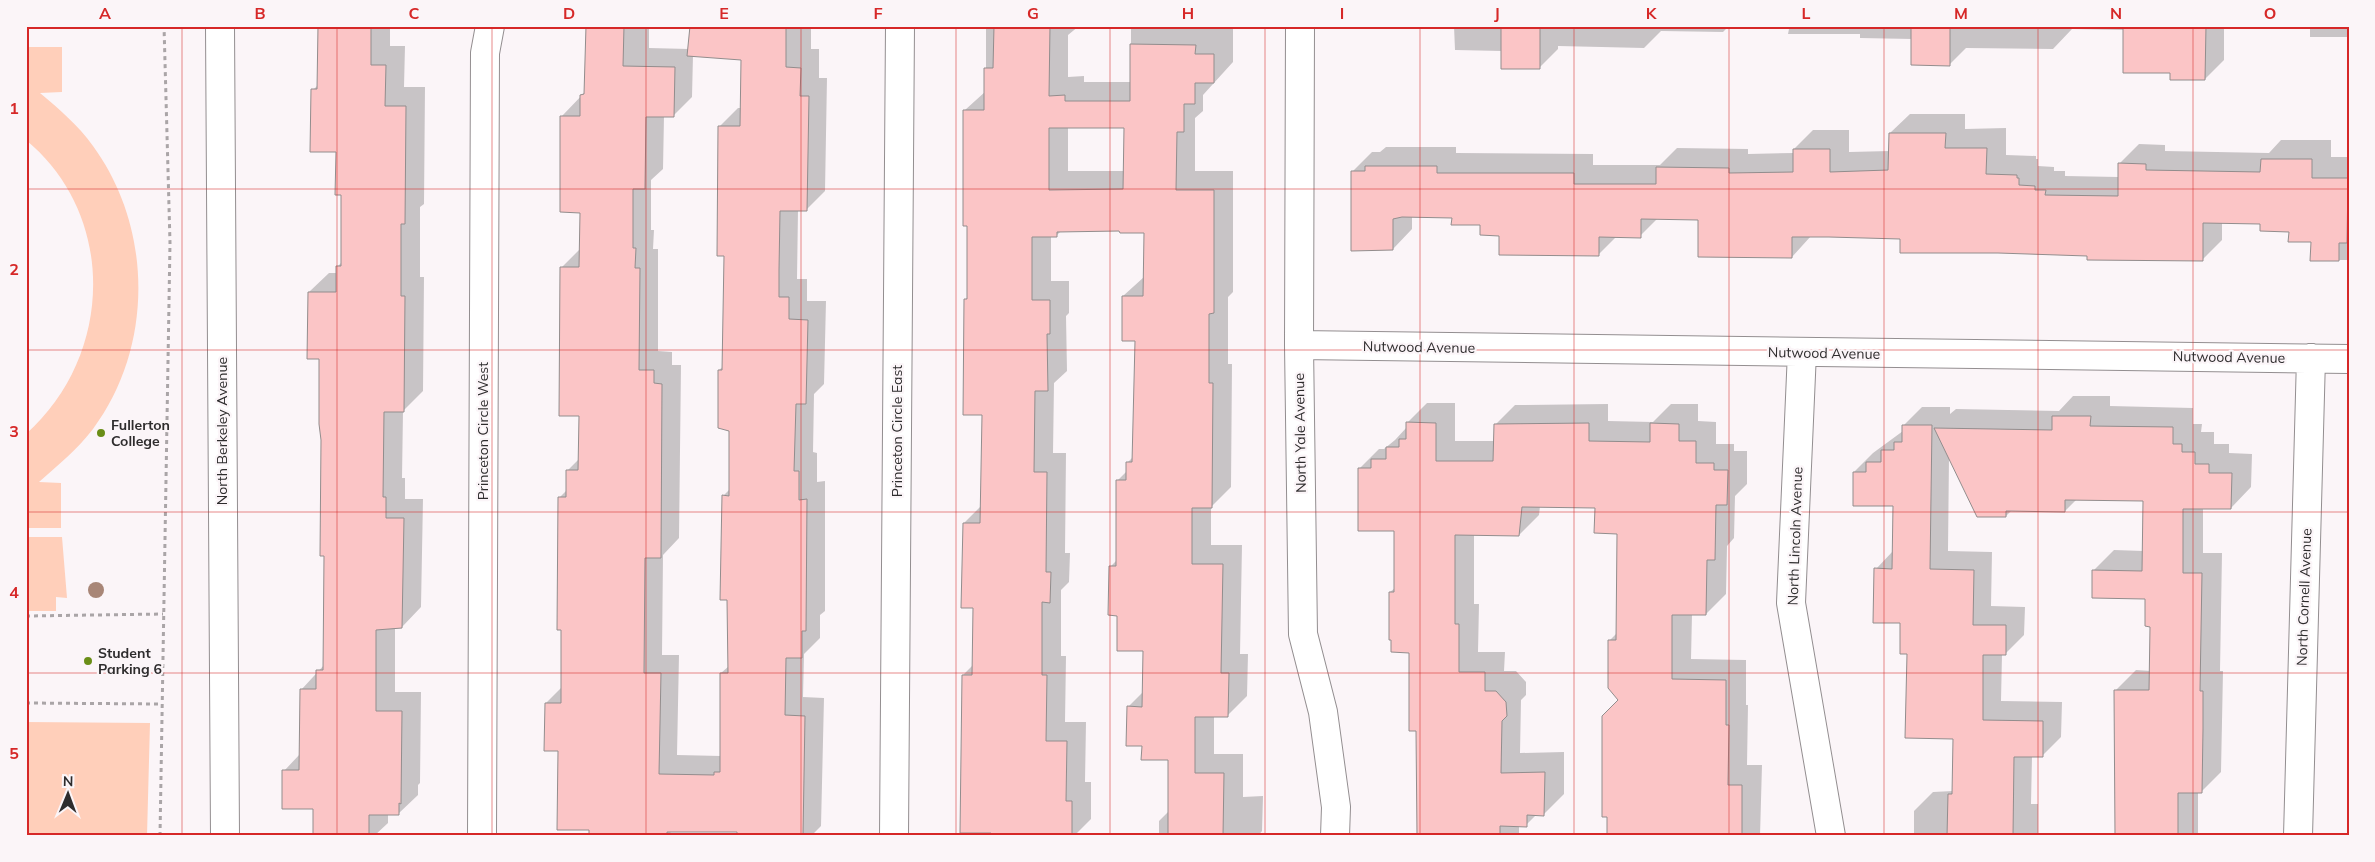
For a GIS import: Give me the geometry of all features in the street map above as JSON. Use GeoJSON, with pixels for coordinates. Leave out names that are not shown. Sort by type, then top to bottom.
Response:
{"type":"FeatureCollection","features":[{"type":"Feature","properties":{"kind":"street","name":"North Berkeley Avenue"},"geometry":{"type":"LineString","coordinates":[[220,26],[225,836]]}},
{"type":"Feature","properties":{"kind":"street","name":"Princeton Circle West"},"geometry":{"type":"LineString","coordinates":[[482,836],[485,63],[490,26]]}},
{"type":"Feature","properties":{"kind":"street","name":"Princeton Circle East"},"geometry":{"type":"LineString","coordinates":[[894,836],[900,26]]}},
{"type":"Feature","properties":{"kind":"street","name":"North Yale Avenue"},"geometry":{"type":"LineString","coordinates":[[1300,26],[1299,346],[1303,634],[1323,712],[1336,807],[1335,836]]}},
{"type":"Feature","properties":{"kind":"street","name":"Nutwood Avenue"},"geometry":{"type":"LineString","coordinates":[[1299,346],[2349,359]]}},
{"type":"Feature","properties":{"kind":"street","name":"North Lincoln Avenue"},"geometry":{"type":"LineString","coordinates":[[1802,352],[1791,603],[1831,836]]}},
{"type":"Feature","properties":{"kind":"street","name":"North Cornell Avenue"},"geometry":{"type":"LineString","coordinates":[[2298,836],[2311,358]]}},
{"type":"Feature","properties":{"kind":"path"},"geometry":{"type":"LineString","coordinates":[[160,836],[170,243],[164,26]]}},
{"type":"Feature","properties":{"kind":"path"},"geometry":{"type":"LineString","coordinates":[[26,616],[163,614]]}},
{"type":"Feature","properties":{"kind":"path"},"geometry":{"type":"LineString","coordinates":[[26,703],[162,704]]}},
{"type":"Feature","properties":{"kind":"shaded area"},"geometry":{"type":"Polygon","coordinates":[[[26,47],[62,47],[62,92],[40,93],[81,131],[113,178],[127,213],[135,250],[138,288],[136,325],[127,362],[113,397],[87,437],[39,482],[61,483],[61,528],[26,528],[26,434],[55,402],[76,366],[88,327],[93,287],[89,246],[77,207],[56,171],[26,140],[26,47]]]}},
{"type":"Feature","properties":{"kind":"shaded area"},"geometry":{"type":"Polygon","coordinates":[[[26,537],[62,537],[67,598],[56,597],[56,611],[26,611],[26,537]]]}},
{"type":"Feature","properties":{"kind":"shaded area"},"geometry":{"type":"Polygon","coordinates":[[[26,722],[150,723],[147,836],[26,836],[26,722]]]}},
{"type":"Feature","properties":{"kind":"building"},"geometry":{"type":"Polygon","coordinates":[[[318,26],[371,26],[371,65],[386,65],[385,106],[406,106],[405,224],[401,224],[401,296],[405,296],[404,412],[384,412],[383,497],[386,497],[386,518],[404,518],[402,628],[376,630],[376,711],[402,711],[401,804],[399,803],[399,815],[369,815],[369,836],[313,835],[313,809],[282,809],[282,770],[299,770],[300,689],[316,689],[316,670],[323,670],[324,556],[320,556],[321,440],[319,424],[319,359],[307,359],[308,292],[336,292],[336,266],[341,266],[341,195],[335,195],[336,152],[310,152],[311,89],[317,89],[318,26]]]}},
{"type":"Feature","properties":{"kind":"building"},"geometry":{"type":"Polygon","coordinates":[[[586,26],[624,26],[623,66],[675,67],[674,117],[646,117],[645,189],[633,189],[633,248],[636,248],[635,268],[640,268],[639,370],[654,370],[654,383],[662,384],[661,558],[645,558],[644,673],[661,673],[659,774],[714,775],[714,772],[720,772],[720,673],[728,673],[727,600],[720,600],[722,495],[729,496],[729,431],[718,428],[718,370],[722,370],[724,256],[717,256],[718,126],[740,126],[741,60],[687,56],[690,26],[786,26],[786,67],[801,68],[800,96],[809,96],[807,211],[780,211],[779,270],[779,297],[789,297],[789,319],[808,320],[806,404],[796,404],[794,471],[799,471],[799,500],[807,499],[806,631],[802,631],[802,658],[786,658],[785,715],[805,716],[803,836],[737,836],[737,832],[667,832],[667,836],[589,836],[589,830],[557,830],[558,751],[544,751],[545,703],[561,703],[561,630],[557,630],[558,497],[566,497],[566,470],[578,470],[579,416],[559,416],[560,267],[579,267],[580,213],[560,212],[560,116],[580,116],[580,95],[584,94],[586,26]]]}},
{"type":"Feature","properties":{"kind":"building"},"geometry":{"type":"Polygon","coordinates":[[[994,26],[1050,26],[1049,96],[1065,95],[1065,101],[1130,101],[1130,44],[1196,45],[1195,54],[1214,54],[1214,83],[1195,83],[1195,104],[1184,104],[1184,132],[1177,132],[1176,190],[1214,190],[1214,313],[1209,314],[1209,383],[1213,383],[1212,508],[1192,508],[1192,564],[1223,564],[1221,673],[1229,673],[1228,717],[1195,717],[1195,773],[1224,773],[1223,836],[1168,836],[1168,760],[1141,760],[1142,746],[1126,746],[1127,706],[1142,707],[1143,651],[1117,651],[1117,616],[1108,615],[1109,566],[1116,566],[1116,480],[1126,480],[1126,462],[1132,462],[1135,341],[1122,341],[1122,296],[1143,296],[1144,233],[1120,233],[1119,231],[1057,232],[1057,237],[1032,237],[1032,300],[1050,300],[1050,334],[1047,334],[1048,391],[1035,391],[1034,472],[1047,472],[1046,572],[1051,572],[1050,603],[1042,602],[1042,675],[1047,675],[1046,741],[1067,741],[1066,801],[1072,801],[1072,836],[991,836],[991,833],[960,833],[962,675],[972,675],[973,608],[961,608],[963,523],[980,523],[982,415],[963,415],[964,299],[967,299],[967,226],[963,226],[963,110],[984,110],[984,68],[993,68],[994,26]],[[1049,128],[1049,190],[1123,189],[1124,128],[1049,128]]]}},
{"type":"Feature","properties":{"kind":"building"},"geometry":{"type":"Polygon","coordinates":[[[1501,26],[1540,26],[1540,69],[1501,69],[1501,26]]]}},
{"type":"Feature","properties":{"kind":"building"},"geometry":{"type":"Polygon","coordinates":[[[1911,26],[1950,26],[1950,66],[1911,65],[1911,26]]]}},
{"type":"Feature","properties":{"kind":"building"},"geometry":{"type":"Polygon","coordinates":[[[2123,26],[2206,26],[2205,80],[2170,80],[2170,73],[2123,73],[2123,26]]]}},
{"type":"Feature","properties":{"kind":"building"},"geometry":{"type":"Polygon","coordinates":[[[1889,133],[1946,133],[1945,148],[1987,148],[1986,174],[2017,175],[2019,185],[2035,186],[2035,190],[2046,190],[2045,195],[2118,196],[2118,163],[2146,164],[2146,170],[2260,172],[2261,159],[2312,159],[2312,178],[2348,178],[2347,243],[2339,243],[2339,261],[2310,261],[2311,242],[2288,242],[2289,232],[2260,231],[2260,224],[2203,223],[2203,261],[2087,260],[2087,256],[1998,253],[1900,253],[1900,239],[1829,237],[1792,237],[1792,258],[1698,257],[1698,220],[1641,219],[1641,238],[1599,237],[1599,256],[1499,255],[1499,236],[1480,235],[1480,225],[1451,225],[1452,218],[1402,217],[1393,219],[1393,250],[1351,251],[1351,171],[1365,171],[1365,166],[1437,166],[1437,173],[1574,173],[1574,184],[1656,184],[1656,167],[1729,168],[1729,173],[1793,172],[1793,149],[1830,149],[1830,172],[1888,170],[1889,133]]]}},
{"type":"Feature","properties":{"kind":"building"},"geometry":{"type":"Polygon","coordinates":[[[2052,416],[2091,416],[2090,426],[2173,427],[2173,444],[2182,444],[2182,452],[2195,452],[2195,464],[2209,464],[2209,473],[2232,473],[2231,509],[2183,509],[2183,573],[2202,573],[2200,691],[2203,691],[2203,729],[2202,793],[2178,793],[2178,836],[2115,836],[2114,690],[2149,690],[2150,627],[2145,626],[2145,599],[2092,598],[2092,570],[2142,571],[2143,501],[2065,500],[2065,512],[2006,511],[2006,517],[1977,517],[1934,428],[2052,430],[2052,416]]]}},
{"type":"Feature","properties":{"kind":"building"},"geometry":{"type":"Polygon","coordinates":[[[1406,422],[1436,423],[1436,461],[1493,461],[1494,424],[1589,423],[1589,441],[1650,442],[1650,423],[1679,424],[1679,441],[1696,441],[1696,463],[1714,463],[1714,470],[1728,470],[1727,505],[1716,505],[1715,560],[1707,560],[1706,615],[1672,615],[1672,679],[1726,680],[1726,725],[1729,725],[1728,785],[1742,785],[1742,836],[1607,836],[1607,817],[1602,817],[1602,716],[1618,700],[1608,688],[1608,640],[1616,640],[1617,534],[1594,533],[1595,508],[1522,507],[1519,536],[1455,535],[1455,624],[1459,624],[1459,672],[1485,672],[1485,691],[1496,691],[1506,702],[1507,716],[1502,721],[1501,773],[1545,772],[1544,816],[1527,815],[1527,827],[1500,826],[1500,836],[1417,836],[1416,731],[1409,731],[1409,653],[1391,652],[1391,640],[1389,640],[1389,592],[1394,592],[1394,531],[1358,531],[1358,468],[1371,468],[1371,459],[1386,459],[1386,447],[1399,447],[1399,439],[1406,439],[1406,422]]]}},
{"type":"Feature","properties":{"kind":"building"},"geometry":{"type":"Polygon","coordinates":[[[1902,425],[1932,425],[1930,569],[1974,570],[1973,625],[2006,625],[2006,655],[1983,655],[1983,720],[2043,721],[2043,757],[2014,757],[2013,836],[1947,836],[1948,794],[1952,794],[1953,739],[1905,738],[1907,654],[1900,654],[1900,623],[1873,623],[1874,568],[1892,569],[1893,506],[1853,506],[1853,472],[1866,472],[1866,462],[1881,462],[1881,450],[1894,450],[1894,442],[1902,442],[1902,425]]]}},
{"type":"Feature","properties":{"kind":"place","name":"Fullerton College"},"geometry":{"type":"Point","coordinates":[101,433]}},
{"type":"Feature","properties":{"kind":"place","name":"Student Parking 6"},"geometry":{"type":"Point","coordinates":[88,661]}}]}
